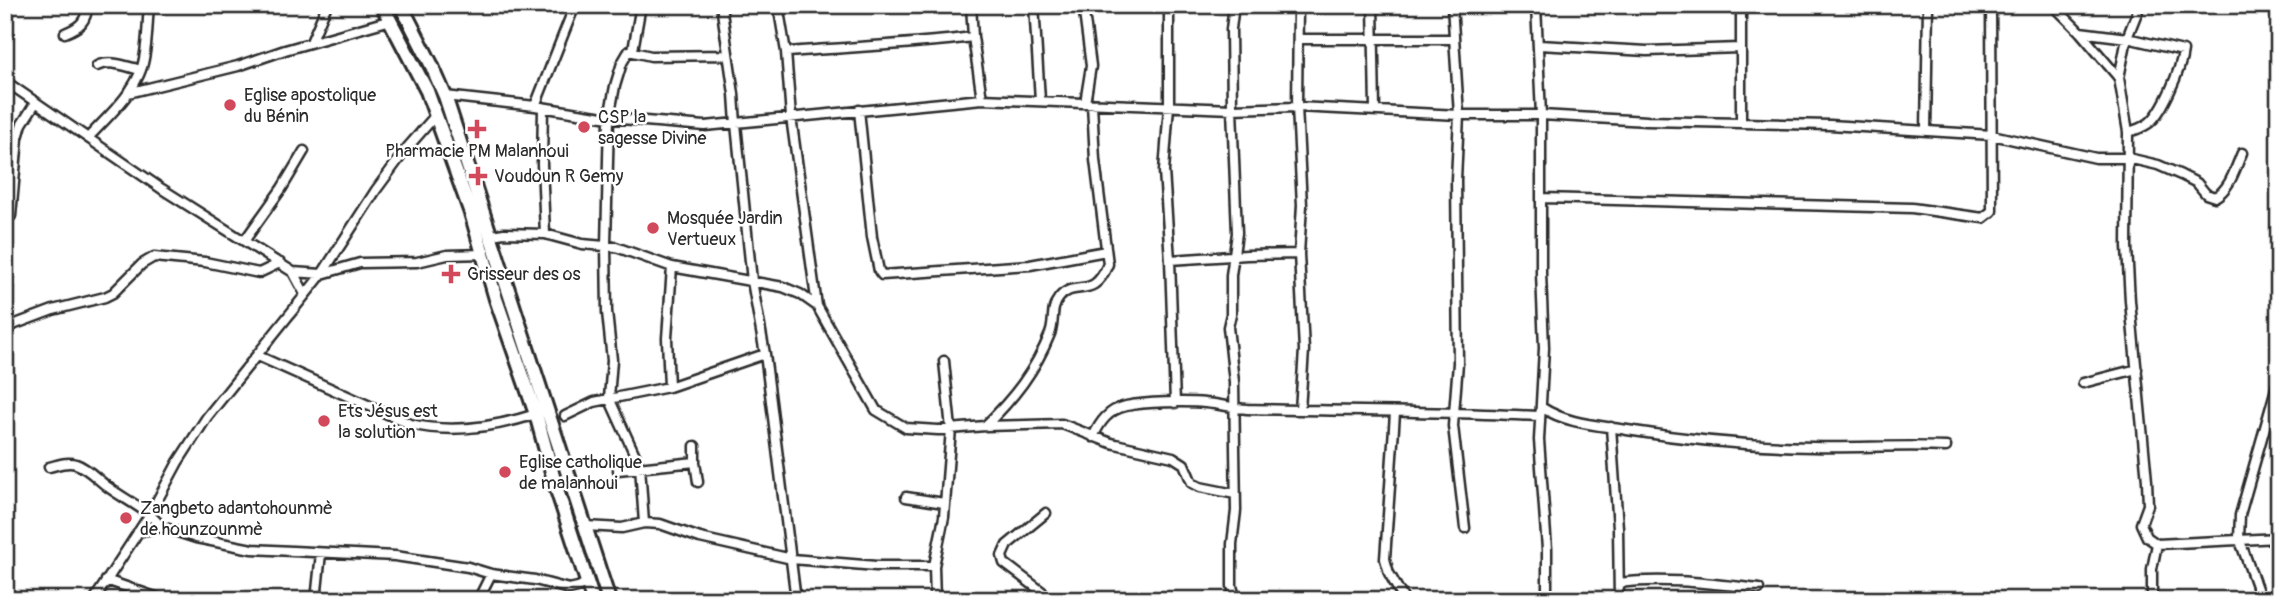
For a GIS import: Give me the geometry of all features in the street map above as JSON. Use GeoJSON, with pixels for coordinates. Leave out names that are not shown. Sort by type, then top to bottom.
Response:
{"type":"FeatureCollection","features":[{"type":"Feature","properties":{"kind":"main road"},"geometry":{"type":"LineString","coordinates":[[382,5],[421,76],[472,216],[593,600]]}},
{"type":"Feature","properties":{"kind":"main road"},"geometry":{"type":"LineString","coordinates":[[401,5],[445,96],[609,600]]}},
{"type":"Feature","properties":{"kind":"street"},"geometry":{"type":"LineString","coordinates":[[65,33],[79,27],[84,21],[88,5]]}},
{"type":"Feature","properties":{"kind":"street"},"geometry":{"type":"LineString","coordinates":[[89,138],[128,93],[141,70],[149,5]]}},
{"type":"Feature","properties":{"kind":"street"},"geometry":{"type":"LineString","coordinates":[[311,43],[327,5]]}},
{"type":"Feature","properties":{"kind":"street"},"geometry":{"type":"LineString","coordinates":[[545,234],[539,107],[575,5]]}},
{"type":"Feature","properties":{"kind":"street"},"geometry":{"type":"LineString","coordinates":[[633,50],[641,5]]}},
{"type":"Feature","properties":{"kind":"street"},"geometry":{"type":"LineString","coordinates":[[721,5],[734,94],[752,281],[765,354],[796,600]]}},
{"type":"Feature","properties":{"kind":"street"},"geometry":{"type":"LineString","coordinates":[[778,5],[786,52],[790,117],[817,306]]}},
{"type":"Feature","properties":{"kind":"street"},"geometry":{"type":"LineString","coordinates":[[971,5],[982,99]]}},
{"type":"Feature","properties":{"kind":"street"},"geometry":{"type":"LineString","coordinates":[[1034,5],[1040,100]]}},
{"type":"Feature","properties":{"kind":"street"},"geometry":{"type":"LineString","coordinates":[[985,426],[1010,401],[1031,374],[1054,326],[1052,314],[1058,299],[1063,294],[1090,288],[1098,283],[1108,264],[1089,104],[1091,66],[1083,5]]}},
{"type":"Feature","properties":{"kind":"street"},"geometry":{"type":"LineString","coordinates":[[1168,5],[1169,106],[1164,171],[1175,403]]}},
{"type":"Feature","properties":{"kind":"street"},"geometry":{"type":"LineString","coordinates":[[1234,5],[1231,41],[1237,233],[1228,327],[1232,357],[1236,511],[1232,544],[1232,586],[1237,600]]}},
{"type":"Feature","properties":{"kind":"street"},"geometry":{"type":"LineString","coordinates":[[1298,5],[1297,107],[1302,205],[1299,254],[1304,350],[1300,410]]}},
{"type":"Feature","properties":{"kind":"street"},"geometry":{"type":"LineString","coordinates":[[1373,5],[1375,109]]}},
{"type":"Feature","properties":{"kind":"street"},"geometry":{"type":"LineString","coordinates":[[1452,5],[1459,115],[1456,193],[1458,363],[1453,412],[1465,528]]}},
{"type":"Feature","properties":{"kind":"street"},"geometry":{"type":"LineString","coordinates":[[1536,5],[1543,198],[1541,273],[1544,348],[1539,440],[1547,549],[1547,600]]}},
{"type":"Feature","properties":{"kind":"street"},"geometry":{"type":"LineString","coordinates":[[1741,5],[1741,122]]}},
{"type":"Feature","properties":{"kind":"street"},"geometry":{"type":"LineString","coordinates":[[1926,131],[1928,5]]}},
{"type":"Feature","properties":{"kind":"street"},"geometry":{"type":"LineString","coordinates":[[1543,198],[1912,208],[1983,218],[1992,211],[1991,5]]}},
{"type":"Feature","properties":{"kind":"street"},"geometry":{"type":"LineString","coordinates":[[2053,5],[2119,78]]}},
{"type":"Feature","properties":{"kind":"street"},"geometry":{"type":"LineString","coordinates":[[2140,5],[2127,38],[2119,78],[2128,132],[2130,300],[2148,505],[2141,524],[2147,537],[2157,544],[2279,538]]}},
{"type":"Feature","properties":{"kind":"street"},"geometry":{"type":"LineString","coordinates":[[128,93],[238,66],[391,20]]}},
{"type":"Feature","properties":{"kind":"street"},"geometry":{"type":"LineString","coordinates":[[2080,32],[2127,38],[2183,51],[2170,91],[2152,121],[2128,132]]}},
{"type":"Feature","properties":{"kind":"street"},"geometry":{"type":"LineString","coordinates":[[786,52],[973,37]]}},
{"type":"Feature","properties":{"kind":"street"},"geometry":{"type":"LineString","coordinates":[[1298,39],[1454,39]]}},
{"type":"Feature","properties":{"kind":"street"},"geometry":{"type":"LineString","coordinates":[[1539,45],[1647,51],[1740,48]]}},
{"type":"Feature","properties":{"kind":"street"},"geometry":{"type":"LineString","coordinates":[[644,523],[640,466],[609,398],[612,360],[607,312],[606,245],[609,118],[615,86],[624,57],[629,51],[651,56],[727,55]]}},
{"type":"Feature","properties":{"kind":"street"},"geometry":{"type":"LineString","coordinates":[[97,66],[111,63],[141,70]]}},
{"type":"Feature","properties":{"kind":"street"},"geometry":{"type":"LineString","coordinates":[[5,81],[162,189],[281,263],[293,272],[305,295]]}},
{"type":"Feature","properties":{"kind":"street"},"geometry":{"type":"LineString","coordinates":[[445,96],[609,118],[705,127],[982,99],[1232,109],[1375,109],[1459,115],[1541,115],[1926,131],[1992,135],[2095,158],[2128,158],[2158,165],[2182,175],[2197,183],[2206,194],[2215,197],[2222,193],[2227,185],[2242,153]]}},
{"type":"Feature","properties":{"kind":"street"},"geometry":{"type":"LineString","coordinates":[[11,216],[18,138],[22,124],[36,102]]}},
{"type":"Feature","properties":{"kind":"street"},"geometry":{"type":"LineString","coordinates":[[859,110],[872,237],[882,275],[1030,265],[1106,251]]}},
{"type":"Feature","properties":{"kind":"street"},"geometry":{"type":"LineString","coordinates":[[94,600],[207,418],[322,274],[376,190],[435,116]]}},
{"type":"Feature","properties":{"kind":"street"},"geometry":{"type":"LineString","coordinates":[[245,240],[282,188],[304,151]]}},
{"type":"Feature","properties":{"kind":"street"},"geometry":{"type":"LineString","coordinates":[[492,235],[545,234],[582,244],[616,247],[672,267],[783,287],[800,294],[817,306],[876,410],[906,428],[951,429],[1062,424],[1077,428],[1093,437],[1173,457],[1184,464],[1192,483],[1235,494]]}},
{"type":"Feature","properties":{"kind":"street"},"geometry":{"type":"LineString","coordinates":[[293,272],[322,274],[360,263],[416,262],[447,256],[484,254]]}},
{"type":"Feature","properties":{"kind":"street"},"geometry":{"type":"LineString","coordinates":[[1170,260],[1299,254]]}},
{"type":"Feature","properties":{"kind":"street"},"geometry":{"type":"LineString","coordinates":[[5,328],[53,310],[105,297],[113,293],[142,264],[155,257],[205,262],[259,272],[281,263]]}},
{"type":"Feature","properties":{"kind":"street"},"geometry":{"type":"LineString","coordinates":[[668,387],[667,338],[672,267]]}},
{"type":"Feature","properties":{"kind":"street"},"geometry":{"type":"LineString","coordinates":[[565,416],[594,401],[668,387],[765,354]]}},
{"type":"Feature","properties":{"kind":"street"},"geometry":{"type":"LineString","coordinates":[[258,356],[423,427],[464,428],[509,423],[536,414]]}},
{"type":"Feature","properties":{"kind":"street"},"geometry":{"type":"LineString","coordinates":[[935,600],[934,566],[942,531],[951,429],[944,361]]}},
{"type":"Feature","properties":{"kind":"street"},"geometry":{"type":"LineString","coordinates":[[2083,383],[2137,369]]}},
{"type":"Feature","properties":{"kind":"street"},"geometry":{"type":"LineString","coordinates":[[2261,600],[2239,538],[2240,515],[2279,378]]}},
{"type":"Feature","properties":{"kind":"street"},"geometry":{"type":"LineString","coordinates":[[1093,437],[1100,422],[1110,412],[1126,406],[1205,403],[1233,408],[1395,413],[1540,412],[1568,420],[1676,438],[1813,447],[1946,447]]}},
{"type":"Feature","properties":{"kind":"street"},"geometry":{"type":"LineString","coordinates":[[1395,413],[1385,559],[1389,573],[1404,600]]}},
{"type":"Feature","properties":{"kind":"street"},"geometry":{"type":"LineString","coordinates":[[1611,428],[1618,528],[1619,600]]}},
{"type":"Feature","properties":{"kind":"street"},"geometry":{"type":"LineString","coordinates":[[695,446],[698,482]]}},
{"type":"Feature","properties":{"kind":"street"},"geometry":{"type":"LineString","coordinates":[[618,470],[695,462]]}},
{"type":"Feature","properties":{"kind":"street"},"geometry":{"type":"LineString","coordinates":[[49,467],[65,463],[75,464],[150,513],[162,527]]}},
{"type":"Feature","properties":{"kind":"street"},"geometry":{"type":"LineString","coordinates":[[905,496],[944,503]]}},
{"type":"Feature","properties":{"kind":"street"},"geometry":{"type":"LineString","coordinates":[[1046,513],[1007,545],[1002,556],[1004,563],[1053,600]]}},
{"type":"Feature","properties":{"kind":"street"},"geometry":{"type":"LineString","coordinates":[[585,526],[622,528],[644,523],[660,524],[700,538],[792,559],[855,565],[934,566]]}},
{"type":"Feature","properties":{"kind":"street"},"geometry":{"type":"LineString","coordinates":[[138,532],[162,527],[196,538],[252,549],[395,556],[468,567],[569,589],[586,583]]}},
{"type":"Feature","properties":{"kind":"street"},"geometry":{"type":"LineString","coordinates":[[2152,600],[2152,569],[2157,544]]}},
{"type":"Feature","properties":{"kind":"street"},"geometry":{"type":"LineString","coordinates":[[316,600],[321,553]]}},
{"type":"Feature","properties":{"kind":"street"},"geometry":{"type":"LineString","coordinates":[[478,600],[491,573]]}},
{"type":"Feature","properties":{"kind":"street"},"geometry":{"type":"LineString","coordinates":[[106,580],[163,600]]}},
{"type":"Feature","properties":{"kind":"street"},"geometry":{"type":"LineString","coordinates":[[1619,583],[1638,580],[1679,581],[1759,589]]}},
{"type":"Feature","properties":{"kind":"place","name":"Eglise apostolique du Bénin"},"geometry":{"type":"Point","coordinates":[230,105]}},
{"type":"Feature","properties":{"kind":"place","name":"CSP la sagesse Divine"},"geometry":{"type":"Point","coordinates":[584,127]}},
{"type":"Feature","properties":{"kind":"place","name":"Pharmacie PM Malanhoui"},"geometry":{"type":"Point","coordinates":[477,129]}},
{"type":"Feature","properties":{"kind":"place","name":"Voudoun R Gemy"},"geometry":{"type":"Point","coordinates":[478,176]}},
{"type":"Feature","properties":{"kind":"place","name":"Mosquée Jardin Vertueux"},"geometry":{"type":"Point","coordinates":[653,228]}},
{"type":"Feature","properties":{"kind":"place","name":"Grisseur des os"},"geometry":{"type":"Point","coordinates":[451,274]}},
{"type":"Feature","properties":{"kind":"place","name":"Ets Jésus est la solution"},"geometry":{"type":"Point","coordinates":[324,421]}},
{"type":"Feature","properties":{"kind":"place","name":"Eglise catholique de malanhoui"},"geometry":{"type":"Point","coordinates":[505,472]}},
{"type":"Feature","properties":{"kind":"place","name":"Zangbeto adantohounmè de hounzounmè"},"geometry":{"type":"Point","coordinates":[126,518]}}]}
